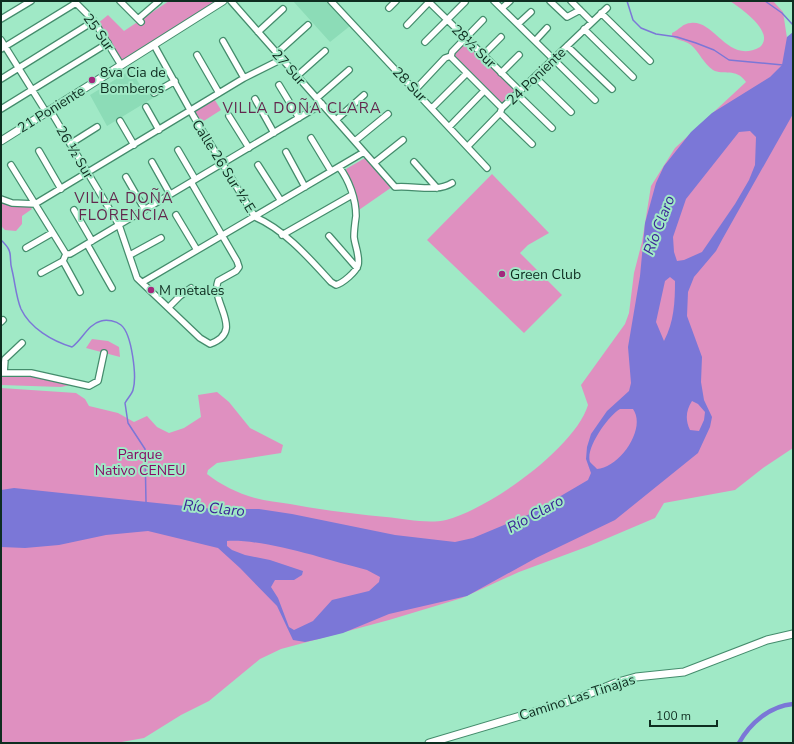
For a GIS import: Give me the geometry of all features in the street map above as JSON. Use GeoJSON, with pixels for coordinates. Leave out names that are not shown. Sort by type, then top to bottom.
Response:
{"type":"FeatureCollection","features":[{"type":"Feature","properties":{"kind":"street"},"geometry":{"type":"LineString","coordinates":[[1,20],[31,1]]}},
{"type":"Feature","properties":{"kind":"street"},"geometry":{"type":"LineString","coordinates":[[120,1],[140,21],[159,1]]}},
{"type":"Feature","properties":{"kind":"street","name":"21 Poniente"},"geometry":{"type":"LineString","coordinates":[[1,141],[223,1]]}},
{"type":"Feature","properties":{"kind":"street","name":"27 Sur"},"geometry":{"type":"LineString","coordinates":[[231,1],[395,187],[437,188]]}},
{"type":"Feature","properties":{"kind":"street","name":"28 Sur"},"geometry":{"type":"LineString","coordinates":[[331,1],[488,168]]}},
{"type":"Feature","properties":{"kind":"street"},"geometry":{"type":"LineString","coordinates":[[389,8],[396,1]]}},
{"type":"Feature","properties":{"kind":"street"},"geometry":{"type":"LineString","coordinates":[[407,25],[429,1]]}},
{"type":"Feature","properties":{"kind":"street","name":"28½ Sur"},"geometry":{"type":"LineString","coordinates":[[429,1],[484,55],[552,128]]}},
{"type":"Feature","properties":{"kind":"street"},"geometry":{"type":"LineString","coordinates":[[494,1],[595,100]]}},
{"type":"Feature","properties":{"kind":"street"},"geometry":{"type":"LineString","coordinates":[[502,8],[510,1]]}},
{"type":"Feature","properties":{"kind":"street"},"geometry":{"type":"LineString","coordinates":[[550,1],[566,17],[570,17],[580,10]]}},
{"type":"Feature","properties":{"kind":"street"},"geometry":{"type":"LineString","coordinates":[[3,48],[75,2]]}},
{"type":"Feature","properties":{"kind":"street","name":"25 Sur"},"geometry":{"type":"LineString","coordinates":[[75,2],[94,21],[121,65]]}},
{"type":"Feature","properties":{"kind":"street"},"geometry":{"type":"LineString","coordinates":[[425,42],[465,2]]}},
{"type":"Feature","properties":{"kind":"street"},"geometry":{"type":"LineString","coordinates":[[575,2],[580,10],[592,22]]}},
{"type":"Feature","properties":{"kind":"street","name":"24 Poniente"},"geometry":{"type":"LineString","coordinates":[[468,146],[501,110],[607,8]]}},
{"type":"Feature","properties":{"kind":"street"},"geometry":{"type":"LineString","coordinates":[[258,32],[283,9]]}},
{"type":"Feature","properties":{"kind":"street"},"geometry":{"type":"LineString","coordinates":[[518,24],[531,12]]}},
{"type":"Feature","properties":{"kind":"street"},"geometry":{"type":"LineString","coordinates":[[601,13],[650,61]]}},
{"type":"Feature","properties":{"kind":"street"},"geometry":{"type":"LineString","coordinates":[[415,90],[445,58],[450,56],[483,20]]}},
{"type":"Feature","properties":{"kind":"street"},"geometry":{"type":"LineString","coordinates":[[1,79],[94,21]]}},
{"type":"Feature","properties":{"kind":"street"},"geometry":{"type":"LineString","coordinates":[[277,53],[308,26]]}},
{"type":"Feature","properties":{"kind":"street"},"geometry":{"type":"LineString","coordinates":[[535,40],[547,28]]}},
{"type":"Feature","properties":{"kind":"street"},"geometry":{"type":"LineString","coordinates":[[584,30],[633,77]]}},
{"type":"Feature","properties":{"kind":"street"},"geometry":{"type":"LineString","coordinates":[[484,55],[501,37]]}},
{"type":"Feature","properties":{"kind":"street","name":"26 ½ Sur"},"geometry":{"type":"LineString","coordinates":[[1,40],[3,48],[70,144],[119,225],[138,278],[200,338],[210,344],[224,334],[227,327],[217,288],[218,282],[236,271],[239,267],[222,236]]}},
{"type":"Feature","properties":{"kind":"street"},"geometry":{"type":"LineString","coordinates":[[223,41],[244,78]]}},
{"type":"Feature","properties":{"kind":"street"},"geometry":{"type":"LineString","coordinates":[[1,109],[108,43]]}},
{"type":"Feature","properties":{"kind":"street","name":"Calle 26 Sur ½ E"},"geometry":{"type":"LineString","coordinates":[[154,45],[190,111],[254,217],[268,224],[307,255],[334,284],[341,283],[358,266]]}},
{"type":"Feature","properties":{"kind":"street"},"geometry":{"type":"LineString","coordinates":[[567,46],[612,89]]}},
{"type":"Feature","properties":{"kind":"street"},"geometry":{"type":"LineString","coordinates":[[297,76],[325,51]]}},
{"type":"Feature","properties":{"kind":"street"},"geometry":{"type":"LineString","coordinates":[[197,55],[219,93]]}},
{"type":"Feature","properties":{"kind":"street"},"geometry":{"type":"LineString","coordinates":[[501,73],[519,55]]}},
{"type":"Feature","properties":{"kind":"street"},"geometry":{"type":"LineString","coordinates":[[450,56],[452,60],[484,91],[532,144]]}},
{"type":"Feature","properties":{"kind":"street"},"geometry":{"type":"LineString","coordinates":[[1,199],[12,203],[35,204],[244,78],[282,59]]}},
{"type":"Feature","properties":{"kind":"street"},"geometry":{"type":"LineString","coordinates":[[317,98],[349,70]]}},
{"type":"Feature","properties":{"kind":"street"},"geometry":{"type":"LineString","coordinates":[[432,108],[466,74]]}},
{"type":"Feature","properties":{"kind":"street"},"geometry":{"type":"LineString","coordinates":[[535,77],[571,112]]}},
{"type":"Feature","properties":{"kind":"street"},"geometry":{"type":"LineString","coordinates":[[154,93],[175,81]]}},
{"type":"Feature","properties":{"kind":"street"},"geometry":{"type":"LineString","coordinates":[[279,85],[299,118]]}},
{"type":"Feature","properties":{"kind":"street"},"geometry":{"type":"LineString","coordinates":[[450,127],[484,91]]}},
{"type":"Feature","properties":{"kind":"street"},"geometry":{"type":"LineString","coordinates":[[336,120],[364,96]]}},
{"type":"Feature","properties":{"kind":"street"},"geometry":{"type":"LineString","coordinates":[[254,99],[274,133]]}},
{"type":"Feature","properties":{"kind":"street"},"geometry":{"type":"LineString","coordinates":[[41,273],[63,261],[66,254],[145,210],[322,104]]}},
{"type":"Feature","properties":{"kind":"street"},"geometry":{"type":"LineString","coordinates":[[146,107],[159,130]]}},
{"type":"Feature","properties":{"kind":"street"},"geometry":{"type":"LineString","coordinates":[[355,141],[388,114]]}},
{"type":"Feature","properties":{"kind":"street"},"geometry":{"type":"LineString","coordinates":[[229,116],[249,148]]}},
{"type":"Feature","properties":{"kind":"street"},"geometry":{"type":"LineString","coordinates":[[120,121],[134,145]]}},
{"type":"Feature","properties":{"kind":"street"},"geometry":{"type":"LineString","coordinates":[[70,144],[97,127]]}},
{"type":"Feature","properties":{"kind":"street"},"geometry":{"type":"LineString","coordinates":[[311,138],[331,171]]}},
{"type":"Feature","properties":{"kind":"street"},"geometry":{"type":"LineString","coordinates":[[374,163],[403,140]]}},
{"type":"Feature","properties":{"kind":"street"},"geometry":{"type":"LineString","coordinates":[[178,150],[222,236]]}},
{"type":"Feature","properties":{"kind":"street"},"geometry":{"type":"LineString","coordinates":[[38,151],[61,189]]}},
{"type":"Feature","properties":{"kind":"street"},"geometry":{"type":"LineString","coordinates":[[286,152],[306,186]]}},
{"type":"Feature","properties":{"kind":"street"},"geometry":{"type":"LineString","coordinates":[[142,282],[364,152]]}},
{"type":"Feature","properties":{"kind":"street"},"geometry":{"type":"LineString","coordinates":[[152,162],[170,194]]}},
{"type":"Feature","properties":{"kind":"street"},"geometry":{"type":"LineString","coordinates":[[414,162],[437,188],[446,187],[452,183]]}},
{"type":"Feature","properties":{"kind":"street"},"geometry":{"type":"LineString","coordinates":[[11,165],[66,254]]}},
{"type":"Feature","properties":{"kind":"street"},"geometry":{"type":"LineString","coordinates":[[258,165],[281,201]]}},
{"type":"Feature","properties":{"kind":"street"},"geometry":{"type":"LineString","coordinates":[[339,167],[348,181],[356,214],[354,237],[358,266]]}},
{"type":"Feature","properties":{"kind":"street"},"geometry":{"type":"LineString","coordinates":[[126,177],[145,210]]}},
{"type":"Feature","properties":{"kind":"street"},"geometry":{"type":"LineString","coordinates":[[282,235],[352,195]]}},
{"type":"Feature","properties":{"kind":"street"},"geometry":{"type":"LineString","coordinates":[[74,210],[112,288]]}},
{"type":"Feature","properties":{"kind":"street"},"geometry":{"type":"LineString","coordinates":[[176,215],[197,250]]}},
{"type":"Feature","properties":{"kind":"street"},"geometry":{"type":"LineString","coordinates":[[26,248],[52,233]]}},
{"type":"Feature","properties":{"kind":"street"},"geometry":{"type":"LineString","coordinates":[[329,236],[358,266]]}},
{"type":"Feature","properties":{"kind":"street"},"geometry":{"type":"LineString","coordinates":[[130,255],[161,238]]}},
{"type":"Feature","properties":{"kind":"street"},"geometry":{"type":"LineString","coordinates":[[63,261],[80,292]]}},
{"type":"Feature","properties":{"kind":"street"},"geometry":{"type":"LineString","coordinates":[[169,307],[191,288]]}},
{"type":"Feature","properties":{"kind":"street"},"geometry":{"type":"LineString","coordinates":[[22,343],[5,359],[3,373],[30,373],[91,386],[98,381],[104,353]]}},
{"type":"Feature","properties":{"kind":"street","name":"Camino Las Tinajas"},"geometry":{"type":"LineString","coordinates":[[429,743],[574,700],[618,682],[636,677],[684,672],[767,640],[793,634]]}},
{"type":"Feature","properties":{"kind":"shaded area"},"geometry":{"type":"Polygon","coordinates":[[[293,1],[327,1],[350,26],[330,42],[293,1]]]}},
{"type":"Feature","properties":{"kind":"shaded area"},"geometry":{"type":"Polygon","coordinates":[[[131,70],[140,85],[153,98],[107,126],[90,95],[131,70]]]}},
{"type":"Feature","properties":{"kind":"green space"},"geometry":{"type":"Polygon","coordinates":[[[169,1],[216,1],[217,3],[122,61],[97,24],[108,15],[124,31],[169,1]]]}},
{"type":"Feature","properties":{"kind":"green space","name":"Parque Nativo CENEU"},"geometry":{"type":"Polygon","coordinates":[[[730,1],[773,1],[783,12],[787,38],[793,35],[793,448],[763,468],[735,490],[664,503],[655,518],[589,546],[519,572],[462,598],[389,620],[281,649],[260,659],[209,701],[181,715],[144,738],[116,743],[1,743],[1,388],[76,393],[85,399],[89,406],[118,413],[134,422],[147,416],[157,427],[169,433],[184,428],[201,417],[198,395],[217,392],[229,402],[250,428],[283,445],[281,453],[217,463],[208,470],[207,474],[218,482],[242,494],[259,499],[338,512],[416,521],[432,522],[446,520],[464,514],[506,490],[528,474],[549,457],[566,440],[580,422],[588,405],[581,385],[625,324],[629,313],[634,273],[642,242],[651,186],[675,148],[746,82],[742,77],[734,73],[717,72],[713,70],[691,45],[676,39],[672,36],[672,33],[686,24],[691,23],[700,24],[730,47],[739,50],[749,51],[760,47],[764,41],[763,34],[755,21],[730,1]]]}},
{"type":"Feature","properties":{"kind":"green space"},"geometry":{"type":"Polygon","coordinates":[[[463,43],[466,43],[515,89],[515,93],[504,104],[500,104],[453,59],[453,54],[463,43]]]}},
{"type":"Feature","properties":{"kind":"green space"},"geometry":{"type":"Polygon","coordinates":[[[213,97],[221,110],[199,124],[191,111],[213,97]]]}},
{"type":"Feature","properties":{"kind":"green space"},"geometry":{"type":"Polygon","coordinates":[[[365,158],[392,187],[356,212],[346,169],[365,158]]]}},
{"type":"Feature","properties":{"kind":"green space","name":"Green Club"},"geometry":{"type":"Polygon","coordinates":[[[492,174],[549,233],[528,245],[520,253],[562,295],[524,333],[427,240],[492,174]]]}},
{"type":"Feature","properties":{"kind":"green space"},"geometry":{"type":"Polygon","coordinates":[[[1,202],[30,206],[32,209],[22,216],[22,224],[16,231],[5,230],[1,226],[1,202]]]}},
{"type":"Feature","properties":{"kind":"green space"},"geometry":{"type":"Polygon","coordinates":[[[92,339],[108,341],[119,347],[120,357],[86,348],[92,339]]]}},
{"type":"Feature","properties":{"kind":"green space"},"geometry":{"type":"Polygon","coordinates":[[[1,373],[35,375],[70,385],[61,387],[1,385],[1,373]]]}},
{"type":"Feature","properties":{"kind":"water","name":"Río Claro"},"geometry":{"type":"Polygon","coordinates":[[[793,32],[793,114],[716,251],[694,277],[688,292],[687,316],[702,357],[701,382],[704,400],[712,417],[710,427],[698,453],[615,520],[536,558],[467,596],[389,614],[343,633],[305,642],[293,640],[277,606],[218,548],[148,531],[106,535],[59,545],[25,548],[1,547],[1,490],[14,488],[214,509],[259,509],[292,514],[395,535],[455,542],[473,538],[530,514],[588,480],[591,473],[586,459],[587,447],[591,434],[607,411],[629,391],[631,383],[628,347],[640,276],[645,223],[656,183],[664,166],[691,132],[712,113],[770,77],[782,65],[787,37],[793,32]],[[750,131],[739,132],[686,199],[673,237],[674,252],[677,261],[684,260],[702,252],[735,204],[749,180],[755,165],[756,137],[750,131]],[[670,277],[665,281],[656,322],[664,341],[672,319],[675,289],[675,281],[670,277]],[[692,401],[687,411],[688,426],[690,430],[699,431],[704,420],[705,412],[698,404],[692,401]],[[620,409],[610,418],[594,441],[589,456],[590,462],[597,469],[614,462],[622,455],[634,437],[636,417],[633,409],[620,409]],[[227,541],[227,546],[232,550],[303,571],[302,575],[294,580],[275,580],[271,587],[278,598],[289,627],[294,630],[313,621],[332,600],[369,591],[379,582],[380,577],[367,570],[297,551],[260,543],[227,541]]]}},
{"type":"Feature","properties":{"kind":"waterway"},"geometry":{"type":"LineString","coordinates":[[627,1],[633,20],[641,28],[656,34],[677,37],[696,43],[714,50],[729,60],[783,65]]}},
{"type":"Feature","properties":{"kind":"waterway"},"geometry":{"type":"LineString","coordinates":[[765,1],[782,13],[793,25]]}},
{"type":"Feature","properties":{"kind":"waterway"},"geometry":{"type":"LineString","coordinates":[[1,240],[10,252],[11,265],[21,309],[30,322],[42,333],[72,347],[92,325],[101,321],[114,321],[121,325],[125,330],[131,346],[134,366],[133,390],[125,403],[128,423],[145,449],[146,502]]}},
{"type":"Feature","properties":{"kind":"waterway"},"geometry":{"type":"LineString","coordinates":[[739,743],[755,722],[776,708],[793,704]]}},
{"type":"Feature","properties":{"kind":"place","name":"8va Cia de Bomberos"},"geometry":{"type":"Point","coordinates":[92,80]}},
{"type":"Feature","properties":{"kind":"place","name":"Green Club"},"geometry":{"type":"Point","coordinates":[502,274]}},
{"type":"Feature","properties":{"kind":"place","name":"M metales"},"geometry":{"type":"Point","coordinates":[151,290]}},
{"type":"Feature","properties":{"kind":"district","name":"VILLA DOÑA CLARA"},"geometry":{"type":"Point","coordinates":[302,108]}},
{"type":"Feature","properties":{"kind":"district","name":"VILLA DOÑA FLORENCIA"},"geometry":{"type":"Point","coordinates":[124,206]}}]}
